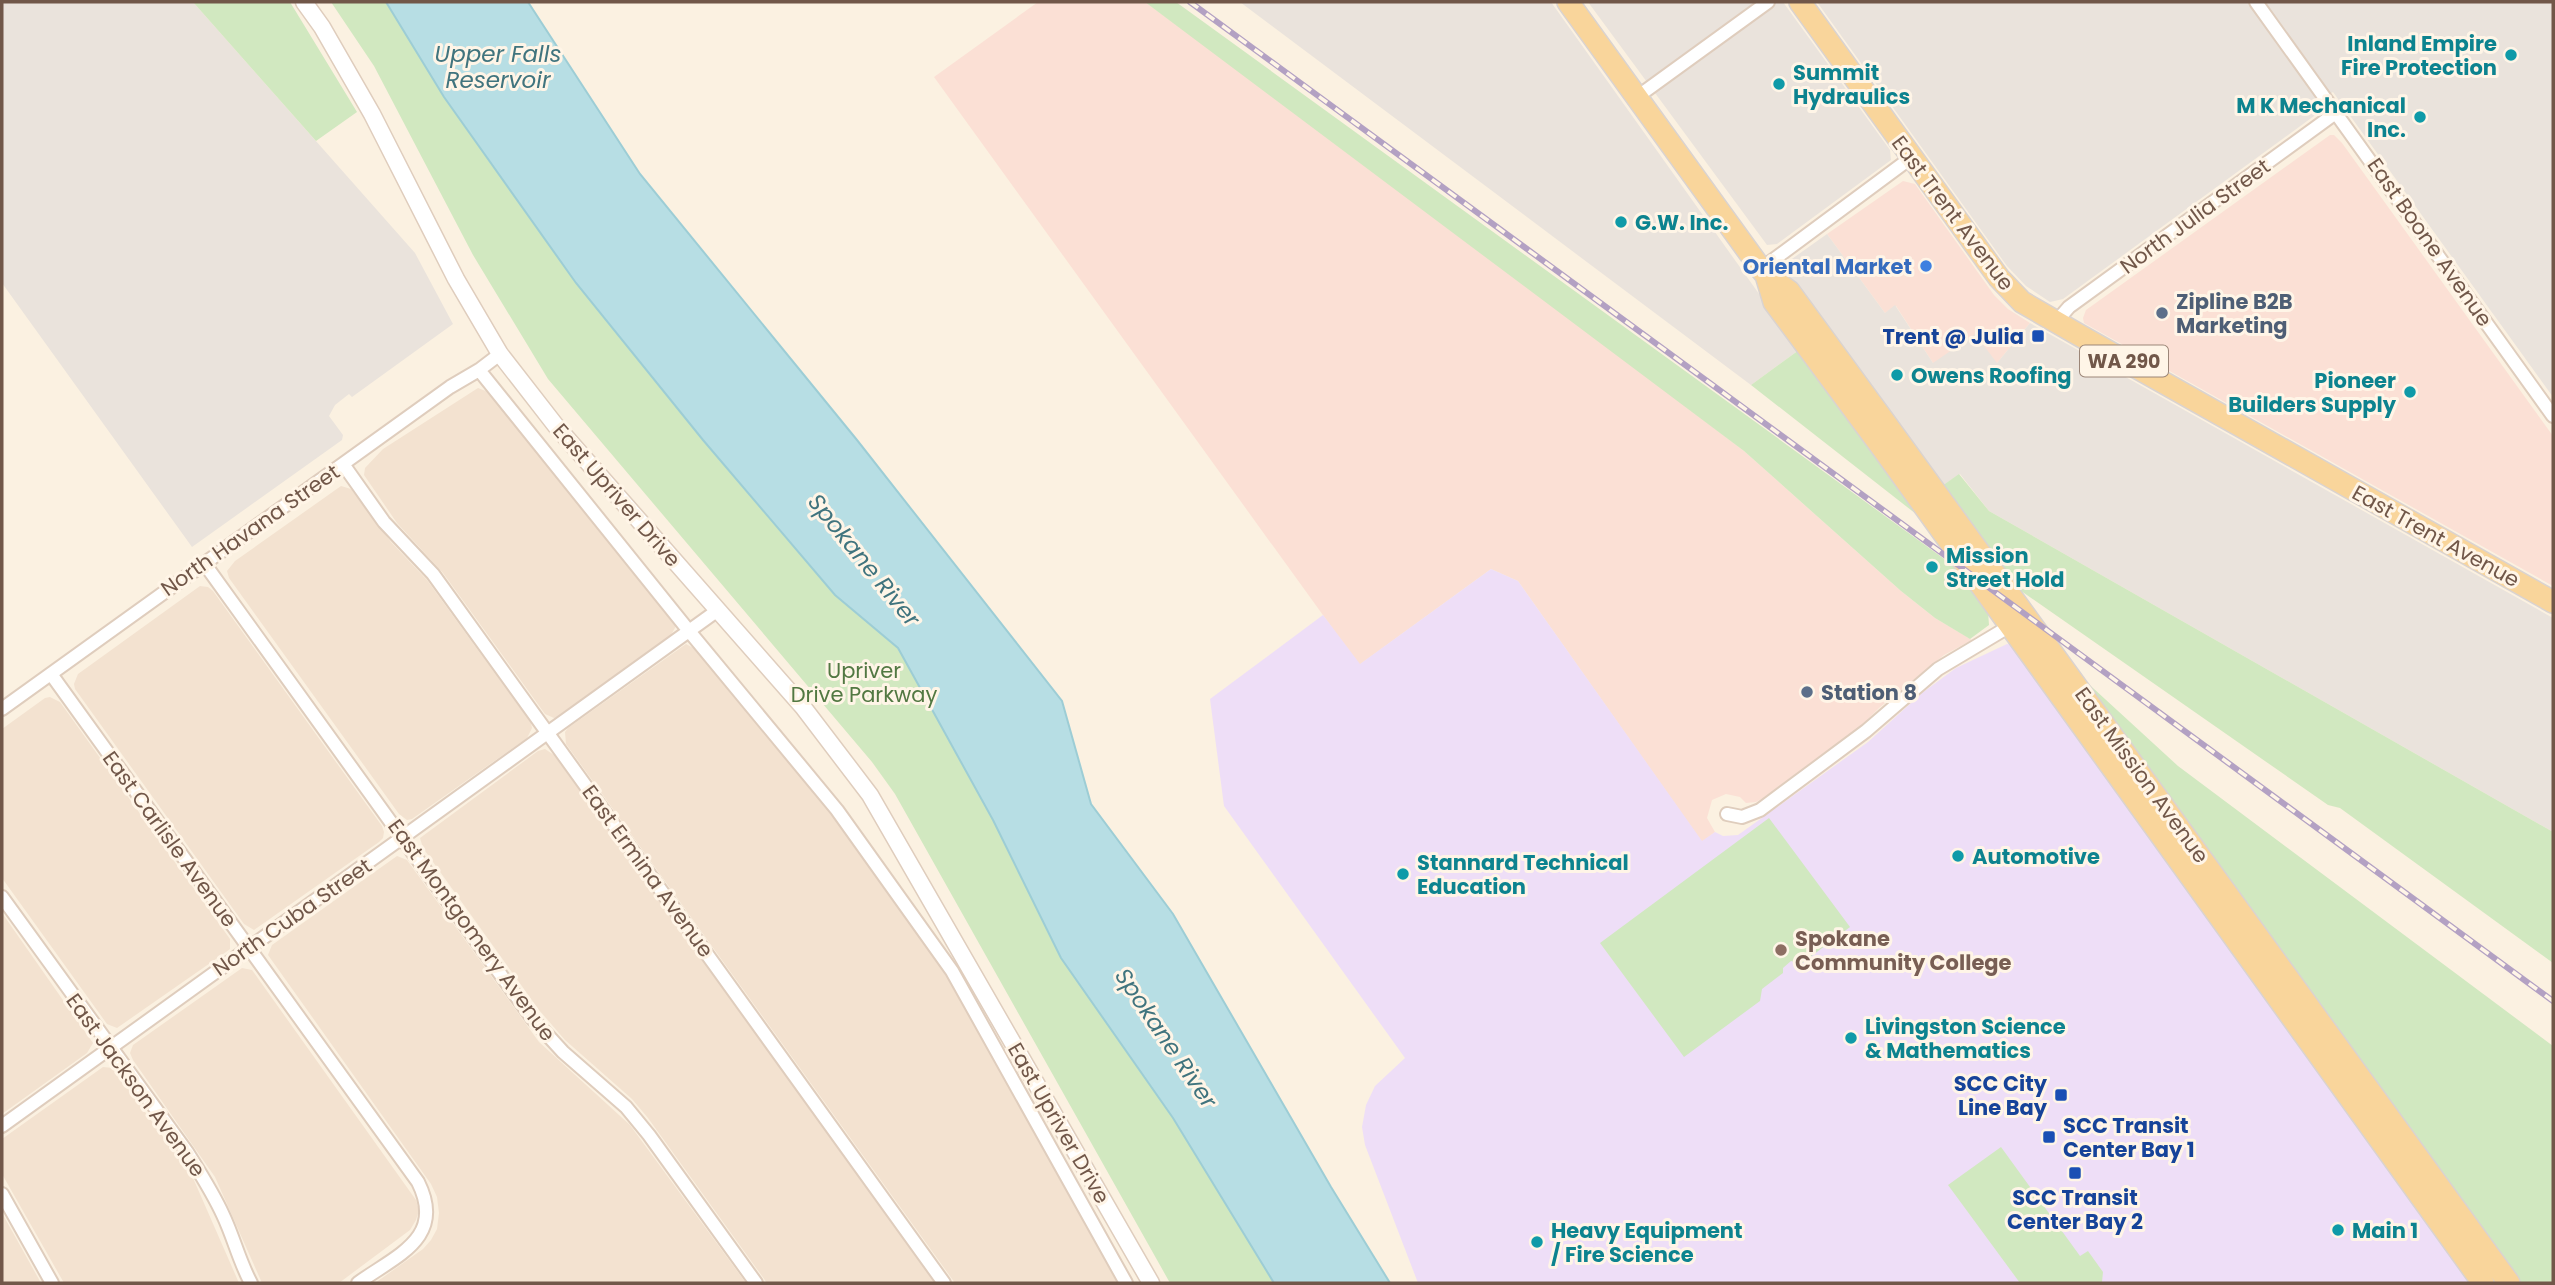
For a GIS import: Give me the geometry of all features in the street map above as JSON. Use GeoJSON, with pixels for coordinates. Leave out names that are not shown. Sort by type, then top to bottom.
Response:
{"type":"FeatureCollection","features":[{"type":"Feature","properties":{"kind":"main road","name":"East Mission Avenue"},"geometry":{"type":"LineString","coordinates":[[1568,2],[1763,272],[1774,302],[1883,449],[2018,621],[2509,1283]]}},
{"type":"Feature","properties":{"kind":"main road","name":"East Trent Avenue"},"geometry":{"type":"LineString","coordinates":[[1800,2],[2004,285],[2027,305],[2553,602]]}},
{"type":"Feature","properties":{"kind":"main road","name":"East Mission Avenue"},"geometry":{"type":"LineString","coordinates":[[2018,621],[2483,1283]]}},
{"type":"Feature","properties":{"kind":"street","name":"East Upriver Drive"},"geometry":{"type":"LineString","coordinates":[[304,2],[322,27],[372,114],[456,279],[500,354],[556,426],[803,707],[870,795],[1152,1283]]}},
{"type":"Feature","properties":{"kind":"street"},"geometry":{"type":"LineString","coordinates":[[1637,97],[1768,2]]}},
{"type":"Feature","properties":{"kind":"street","name":"East Boone Avenue"},"geometry":{"type":"LineString","coordinates":[[2256,2],[2553,416]]}},
{"type":"Feature","properties":{"kind":"street","name":"North Julia Street"},"geometry":{"type":"LineString","coordinates":[[2056,323],[2069,307],[2337,112]]}},
{"type":"Feature","properties":{"kind":"street"},"geometry":{"type":"LineString","coordinates":[[1763,272],[1912,158]]}},
{"type":"Feature","properties":{"kind":"street","name":"North Havana Street"},"geometry":{"type":"LineString","coordinates":[[2,709],[204,562],[500,354]]}},
{"type":"Feature","properties":{"kind":"street","name":"East Upriver Drive"},"geometry":{"type":"LineString","coordinates":[[479,370],[837,810],[952,971],[1126,1283]]}},
{"type":"Feature","properties":{"kind":"street","name":"East Ermina Avenue"},"geometry":{"type":"LineString","coordinates":[[343,464],[384,522],[433,573],[944,1283]]}},
{"type":"Feature","properties":{"kind":"street","name":"East Montgomery Avenue"},"geometry":{"type":"LineString","coordinates":[[204,562],[531,1018],[563,1052],[626,1107],[756,1283]]}},
{"type":"Feature","properties":{"kind":"street","name":"North Cuba Street"},"geometry":{"type":"LineString","coordinates":[[2,1126],[719,610]]}},
{"type":"Feature","properties":{"kind":"street"},"geometry":{"type":"LineString","coordinates":[[1727,814],[1742,817],[1760,810],[1866,731],[1938,669],[2018,621]]}},
{"type":"Feature","properties":{"kind":"street","name":"East Carlisle Avenue"},"geometry":{"type":"LineString","coordinates":[[51,674],[418,1182],[428,1212],[424,1231],[415,1242],[358,1283]]}},
{"type":"Feature","properties":{"kind":"street","name":"East Jackson Avenue"},"geometry":{"type":"LineString","coordinates":[[2,897],[209,1186],[251,1283]]}},
{"type":"Feature","properties":{"kind":"street"},"geometry":{"type":"LineString","coordinates":[[952,971],[968,963]]}},
{"type":"Feature","properties":{"kind":"street"},"geometry":{"type":"LineString","coordinates":[[2,1195],[52,1283]]}},
{"type":"Feature","properties":{"kind":"shaded area"},"geometry":{"type":"Polygon","coordinates":[[[2,2],[193,2],[415,253],[453,324],[352,397],[349,394],[335,405],[329,416],[343,435],[342,440],[192,547],[2,283],[2,2]]]}},
{"type":"Feature","properties":{"kind":"shaded area"},"geometry":{"type":"Polygon","coordinates":[[[1038,2],[1145,2],[1379,172],[1744,451],[1901,591],[1935,618],[1972,640],[1944,655],[1860,727],[1763,798],[1746,803],[1740,797],[1726,794],[1712,800],[1707,818],[1715,832],[1702,842],[1518,581],[1491,569],[1359,665],[934,77],[1038,2]]]}},
{"type":"Feature","properties":{"kind":"shaded area"},"geometry":{"type":"Polygon","coordinates":[[[1240,2],[1551,2],[1799,350],[1751,385],[1240,2]]]}},
{"type":"Feature","properties":{"kind":"shaded area"},"geometry":{"type":"Polygon","coordinates":[[[1588,2],[1783,2],[1890,150],[1891,160],[1777,244],[1767,245],[1588,2]]]}},
{"type":"Feature","properties":{"kind":"shaded area"},"geometry":{"type":"Polygon","coordinates":[[[1817,2],[2553,2],[2553,397],[2333,92],[2314,103],[2317,112],[2314,116],[2063,299],[2050,302],[2026,286],[2007,266],[1817,2]]]}},
{"type":"Feature","properties":{"kind":"shaded area"},"geometry":{"type":"Polygon","coordinates":[[[2330,135],[2334,135],[2342,143],[2553,436],[2553,586],[2084,323],[2086,310],[2330,135]]]}},
{"type":"Feature","properties":{"kind":"shaded area"},"geometry":{"type":"Polygon","coordinates":[[[1903,181],[1915,184],[1994,295],[2008,309],[2030,323],[1997,363],[1933,363],[1896,306],[1885,313],[1827,234],[1903,181]]]}},
{"type":"Feature","properties":{"kind":"shaded area"},"geometry":{"type":"Polygon","coordinates":[[[1827,234],[1885,313],[1895,305],[1933,363],[1975,334],[1997,363],[2030,323],[2553,618],[2553,832],[1989,511],[1960,474],[1942,486],[1787,275],[1786,265],[1789,261],[1827,234]]]}},
{"type":"Feature","properties":{"kind":"shaded area"},"geometry":{"type":"Polygon","coordinates":[[[478,388],[488,392],[676,626],[670,637],[559,717],[545,714],[443,573],[397,523],[364,475],[365,468],[383,449],[478,388]]]}},
{"type":"Feature","properties":{"kind":"shaded area"},"geometry":{"type":"Polygon","coordinates":[[[341,486],[351,489],[391,542],[427,580],[531,723],[532,728],[527,738],[412,819],[407,820],[399,814],[229,578],[227,571],[235,561],[341,486]]]}},
{"type":"Feature","properties":{"kind":"shaded area","name":"Spokane Community College"},"geometry":{"type":"Polygon","coordinates":[[[1491,569],[1518,581],[1702,841],[1715,832],[1723,836],[1738,835],[1868,742],[1922,693],[1956,668],[2007,644],[2015,645],[2474,1283],[1418,1283],[1365,1145],[1362,1127],[1366,1105],[1375,1086],[1405,1058],[1224,806],[1210,699],[1323,615],[1360,664],[1491,569]]]}},
{"type":"Feature","properties":{"kind":"shaded area"},"geometry":{"type":"Polygon","coordinates":[[[200,586],[213,591],[384,832],[379,842],[254,930],[244,924],[74,684],[78,674],[200,586]]]}},
{"type":"Feature","properties":{"kind":"shaded area"},"geometry":{"type":"Polygon","coordinates":[[[686,644],[697,650],[831,813],[943,969],[1122,1283],[955,1283],[566,744],[565,732],[568,728],[686,644]]]}},
{"type":"Feature","properties":{"kind":"shaded area"},"geometry":{"type":"Polygon","coordinates":[[[50,697],[60,702],[230,939],[230,949],[117,1028],[107,1024],[2,878],[2,729],[50,697]]]}},
{"type":"Feature","properties":{"kind":"shaded area"},"geometry":{"type":"Polygon","coordinates":[[[545,749],[554,755],[935,1283],[767,1283],[648,1118],[632,1099],[565,1040],[539,1010],[423,848],[420,838],[538,751],[545,749]]]}},
{"type":"Feature","properties":{"kind":"shaded area"},"geometry":{"type":"Polygon","coordinates":[[[397,856],[407,860],[539,1042],[630,1125],[746,1283],[375,1283],[423,1249],[431,1240],[437,1229],[437,1197],[431,1184],[268,955],[272,945],[397,856]]]}},
{"type":"Feature","properties":{"kind":"shaded area"},"geometry":{"type":"Polygon","coordinates":[[[2,913],[93,1043],[87,1053],[2,1114],[2,913]]]}},
{"type":"Feature","properties":{"kind":"shaded area"},"geometry":{"type":"Polygon","coordinates":[[[242,968],[252,970],[416,1200],[419,1210],[410,1230],[339,1283],[262,1283],[215,1177],[130,1053],[133,1045],[242,968]]]}},
{"type":"Feature","properties":{"kind":"shaded area"},"geometry":{"type":"Polygon","coordinates":[[[103,1067],[113,1068],[193,1178],[239,1283],[64,1283],[2,1174],[2,1139],[103,1067]]]}},
{"type":"Feature","properties":{"kind":"shaded area"},"geometry":{"type":"Polygon","coordinates":[[[2,1213],[41,1283],[2,1283],[2,1213]]]}},
{"type":"Feature","properties":{"kind":"green space"},"geometry":{"type":"Polygon","coordinates":[[[193,2],[290,2],[357,112],[316,141],[193,2]]]}},
{"type":"Feature","properties":{"kind":"green space","name":"Upriver Drive Parkway"},"geometry":{"type":"Polygon","coordinates":[[[331,2],[386,2],[444,97],[576,283],[703,440],[835,595],[898,648],[994,820],[1061,958],[1173,1118],[1274,1283],[1170,1283],[895,794],[872,762],[548,379],[473,255],[374,66],[331,2]]]}},
{"type":"Feature","properties":{"kind":"green space"},"geometry":{"type":"Polygon","coordinates":[[[1145,2],[1176,2],[1954,566],[1988,611],[1989,625],[1970,639],[1935,618],[1744,451],[1145,2]]]}},
{"type":"Feature","properties":{"kind":"green space"},"geometry":{"type":"Polygon","coordinates":[[[1799,350],[1925,521],[1751,385],[1799,350]]]}},
{"type":"Feature","properties":{"kind":"green space"},"geometry":{"type":"Polygon","coordinates":[[[1959,474],[1989,511],[2553,832],[2553,963],[2340,808],[2328,805],[2014,586],[1942,486],[1959,474]]]}},
{"type":"Feature","properties":{"kind":"green space"},"geometry":{"type":"Polygon","coordinates":[[[2081,677],[2178,766],[2553,1046],[2553,1283],[2520,1283],[2081,677]]]}},
{"type":"Feature","properties":{"kind":"green space"},"geometry":{"type":"Polygon","coordinates":[[[1769,818],[1850,927],[1801,964],[1791,961],[1783,968],[1783,973],[1762,989],[1760,1001],[1684,1057],[1600,943],[1769,818]]]}},
{"type":"Feature","properties":{"kind":"green space"},"geometry":{"type":"Polygon","coordinates":[[[2001,1147],[2080,1256],[2088,1251],[2103,1272],[2102,1282],[2020,1283],[1948,1185],[2001,1147]]]}},
{"type":"Feature","properties":{"kind":"water","name":"Upper Falls Reservoir"},"geometry":{"type":"Polygon","coordinates":[[[386,2],[528,2],[640,174],[857,440],[1062,701],[1091,804],[1173,914],[1331,1187],[1390,1283],[1274,1283],[1173,1118],[1061,958],[993,820],[898,648],[835,595],[703,440],[576,283],[444,97],[386,2]]]}},
{"type":"Feature","properties":{"kind":"railway"},"geometry":{"type":"LineString","coordinates":[[1190,2],[2553,1001]]}},
{"type":"Feature","properties":{"kind":"place","name":"Inland Empire Fire Protection"},"geometry":{"type":"Point","coordinates":[2511,55]}},
{"type":"Feature","properties":{"kind":"place","name":"Summit Hydraulics"},"geometry":{"type":"Point","coordinates":[1779,84]}},
{"type":"Feature","properties":{"kind":"place","name":"M K Mechanical Inc."},"geometry":{"type":"Point","coordinates":[2420,117]}},
{"type":"Feature","properties":{"kind":"place","name":"G.W. Inc."},"geometry":{"type":"Point","coordinates":[1621,222]}},
{"type":"Feature","properties":{"kind":"place","name":"Oriental Market"},"geometry":{"type":"Point","coordinates":[1926,266]}},
{"type":"Feature","properties":{"kind":"place","name":"Zipline B2B Marketing"},"geometry":{"type":"Point","coordinates":[2162,313]}},
{"type":"Feature","properties":{"kind":"place","name":"Trent @ Julia"},"geometry":{"type":"Point","coordinates":[2038,336]}},
{"type":"Feature","properties":{"kind":"place","name":"Owens Roofing"},"geometry":{"type":"Point","coordinates":[1897,375]}},
{"type":"Feature","properties":{"kind":"place","name":"Pioneer Builders Supply"},"geometry":{"type":"Point","coordinates":[2410,392]}},
{"type":"Feature","properties":{"kind":"place","name":"Mission Street Hold"},"geometry":{"type":"Point","coordinates":[1932,567]}},
{"type":"Feature","properties":{"kind":"place","name":"Station 8"},"geometry":{"type":"Point","coordinates":[1807,692]}},
{"type":"Feature","properties":{"kind":"place","name":"Automotive"},"geometry":{"type":"Point","coordinates":[1958,856]}},
{"type":"Feature","properties":{"kind":"place","name":"Stannard Technical Education"},"geometry":{"type":"Point","coordinates":[1403,874]}},
{"type":"Feature","properties":{"kind":"place","name":"Spokane Community College"},"geometry":{"type":"Point","coordinates":[1781,950]}},
{"type":"Feature","properties":{"kind":"place","name":"Livingston Science & Mathematics"},"geometry":{"type":"Point","coordinates":[1851,1038]}},
{"type":"Feature","properties":{"kind":"place","name":"SCC City Line Bay"},"geometry":{"type":"Point","coordinates":[2061,1095]}},
{"type":"Feature","properties":{"kind":"place","name":"SCC Transit Center Bay 1"},"geometry":{"type":"Point","coordinates":[2049,1137]}},
{"type":"Feature","properties":{"kind":"place","name":"SCC Transit Center Bay 2"},"geometry":{"type":"Point","coordinates":[2075,1173]}},
{"type":"Feature","properties":{"kind":"place","name":"Main 1"},"geometry":{"type":"Point","coordinates":[2338,1230]}},
{"type":"Feature","properties":{"kind":"place","name":"Heavy Equipment / Fire Science"},"geometry":{"type":"Point","coordinates":[1537,1242]}},
{"type":"Feature","properties":{"kind":"water label","name":"Spokane River"},"geometry":{"type":"Point","coordinates":[864,560]}},
{"type":"Feature","properties":{"kind":"water label","name":"Spokane River"},"geometry":{"type":"Point","coordinates":[1166,1038]}}]}
